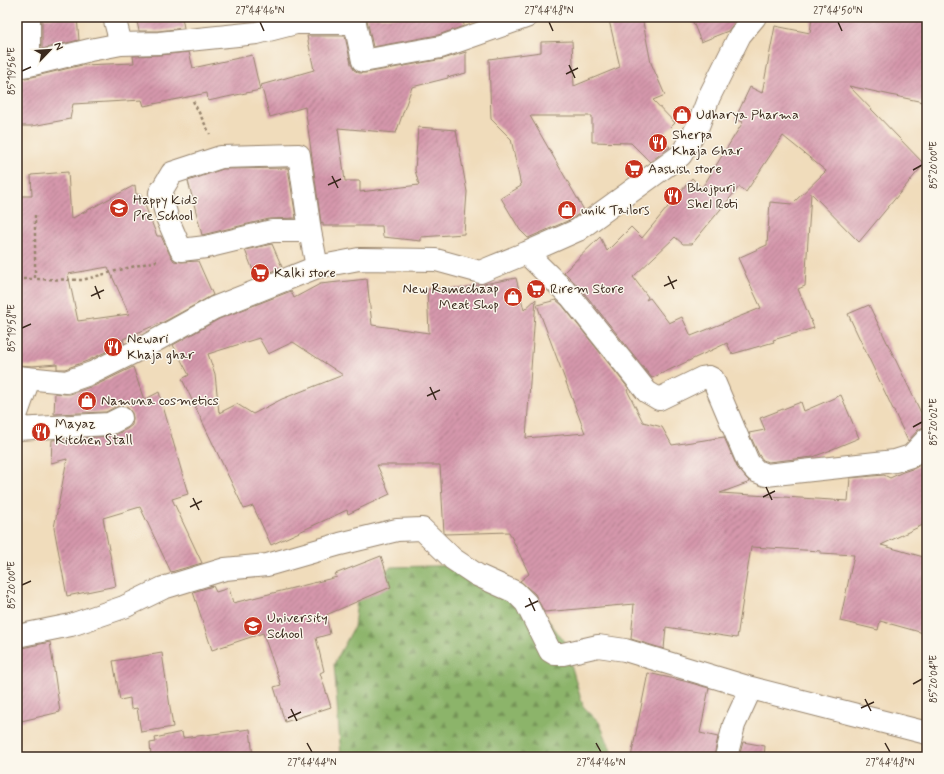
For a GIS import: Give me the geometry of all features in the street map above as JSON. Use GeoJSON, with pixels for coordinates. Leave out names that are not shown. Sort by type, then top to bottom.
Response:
{"type":"FeatureCollection","features":[{"type":"Feature","properties":{"kind":"street"},"geometry":{"type":"LineString","coordinates":[[29,17],[23,66],[121,44],[159,43],[257,33],[295,20],[354,23],[363,61],[441,47],[526,17]]}},
{"type":"Feature","properties":{"kind":"street"},"geometry":{"type":"LineString","coordinates":[[114,17],[121,44]]}},
{"type":"Feature","properties":{"kind":"street"},"geometry":{"type":"LineString","coordinates":[[17,413],[23,378],[66,382],[92,373],[144,347],[214,308],[317,267],[359,259],[436,260],[480,272],[578,230],[681,155],[698,126],[709,97],[740,36],[755,17]]}},
{"type":"Feature","properties":{"kind":"street"},"geometry":{"type":"LineString","coordinates":[[310,232],[272,231],[206,247],[180,250],[168,220],[160,193],[172,173],[221,157],[299,155],[310,232],[317,267]]}},
{"type":"Feature","properties":{"kind":"street"},"geometry":{"type":"LineString","coordinates":[[526,253],[571,297],[647,392],[654,397],[659,400],[702,378],[709,377],[713,379],[748,462],[756,471],[766,475],[894,461],[911,456],[927,439]]}},
{"type":"Feature","properties":{"kind":"street"},"geometry":{"type":"LineString","coordinates":[[17,428],[109,424],[121,418]]}},
{"type":"Feature","properties":{"kind":"street"},"geometry":{"type":"LineString","coordinates":[[17,636],[71,625],[124,607],[163,588],[225,569],[267,565],[340,544],[397,530],[422,529],[453,559],[477,575],[515,592],[526,603],[550,651],[554,654],[563,654],[598,646],[625,650],[751,688],[927,733]]}},
{"type":"Feature","properties":{"kind":"street"},"geometry":{"type":"LineString","coordinates":[[726,757],[734,725],[751,688]]}},
{"type":"Feature","properties":{"kind":"path"},"geometry":{"type":"LineString","coordinates":[[193,101],[221,157]]}},
{"type":"Feature","properties":{"kind":"path"},"geometry":{"type":"LineString","coordinates":[[35,215],[35,279]]}},
{"type":"Feature","properties":{"kind":"path"},"geometry":{"type":"LineString","coordinates":[[17,279],[82,280],[131,267],[166,260],[180,250]]}},
{"type":"Feature","properties":{"kind":"green space"},"geometry":{"type":"Polygon","coordinates":[[[468,565],[546,617],[565,643],[583,706],[599,722],[614,757],[341,757],[334,664],[354,627],[358,590],[391,567],[468,565]]]}},
{"type":"Feature","properties":{"kind":"building"},"geometry":{"type":"Polygon","coordinates":[[[77,17],[79,40],[42,49],[42,18],[77,17]]]}},
{"type":"Feature","properties":{"kind":"building"},"geometry":{"type":"Polygon","coordinates":[[[136,17],[182,17],[184,28],[158,31],[139,31],[136,17]]]}},
{"type":"Feature","properties":{"kind":"building"},"geometry":{"type":"Polygon","coordinates":[[[366,17],[463,17],[464,26],[438,35],[373,47],[366,17]]]}},
{"type":"Feature","properties":{"kind":"building"},"geometry":{"type":"Polygon","coordinates":[[[623,17],[642,17],[651,63],[665,95],[653,100],[675,123],[661,137],[670,147],[650,162],[631,143],[592,142],[592,116],[530,116],[584,210],[572,219],[528,238],[520,230],[501,198],[521,186],[511,139],[491,119],[489,59],[541,52],[541,42],[572,41],[574,86],[620,67],[609,20],[623,17]]]}},
{"type":"Feature","properties":{"kind":"building"},"geometry":{"type":"Polygon","coordinates":[[[691,17],[739,17],[728,31],[701,42],[691,17]]]}},
{"type":"Feature","properties":{"kind":"building"},"geometry":{"type":"Polygon","coordinates":[[[812,17],[927,17],[927,84],[923,102],[849,86],[924,164],[859,242],[811,193],[805,286],[798,289],[814,328],[773,340],[774,342],[732,354],[727,343],[652,378],[581,289],[564,272],[600,237],[607,251],[631,227],[642,238],[692,178],[702,188],[743,122],[735,119],[750,87],[762,93],[775,26],[810,33],[812,17]],[[783,136],[746,192],[739,187],[692,244],[683,244],[675,237],[633,277],[648,297],[646,300],[650,298],[669,323],[682,317],[691,336],[761,308],[738,258],[767,245],[770,202],[792,204],[826,171],[783,136]]]}},
{"type":"Feature","properties":{"kind":"building"},"geometry":{"type":"Polygon","coordinates":[[[307,36],[345,36],[351,64],[354,70],[359,73],[443,59],[466,52],[466,73],[450,77],[448,75],[448,78],[412,87],[396,133],[338,128],[345,181],[360,181],[360,192],[419,185],[415,170],[418,127],[456,130],[467,192],[464,234],[421,237],[421,241],[383,237],[382,226],[323,226],[323,222],[321,223],[305,107],[270,117],[261,85],[314,70],[307,36]]]}},
{"type":"Feature","properties":{"kind":"building"},"geometry":{"type":"Polygon","coordinates":[[[189,52],[193,68],[252,55],[260,90],[208,101],[207,93],[144,106],[142,100],[73,104],[70,119],[32,126],[17,126],[17,79],[32,77],[82,65],[134,63],[133,56],[189,52]]]}},
{"type":"Feature","properties":{"kind":"building"},"geometry":{"type":"Polygon","coordinates":[[[288,168],[296,218],[269,219],[202,235],[188,181],[223,169],[288,168]]]}},
{"type":"Feature","properties":{"kind":"building"},"geometry":{"type":"Polygon","coordinates":[[[68,172],[71,219],[135,185],[136,194],[141,195],[157,236],[161,236],[174,261],[198,261],[213,295],[160,324],[123,339],[124,343],[87,361],[65,369],[57,369],[57,364],[32,366],[17,365],[17,196],[32,196],[31,175],[68,172]],[[108,267],[68,274],[78,321],[129,314],[108,267]]]}},
{"type":"Feature","properties":{"kind":"building"},"geometry":{"type":"Polygon","coordinates":[[[272,244],[282,267],[256,278],[245,250],[272,244]]]}},
{"type":"Feature","properties":{"kind":"building"},"geometry":{"type":"Polygon","coordinates":[[[516,278],[524,310],[536,299],[526,438],[585,433],[537,305],[556,300],[562,305],[629,389],[627,390],[643,422],[662,427],[672,445],[724,437],[737,467],[750,482],[720,493],[848,501],[850,478],[884,475],[890,478],[915,468],[927,457],[927,523],[881,545],[927,558],[927,634],[880,621],[878,630],[840,621],[854,555],[821,553],[821,551],[751,547],[737,638],[666,627],[664,649],[631,639],[634,604],[544,612],[535,594],[520,581],[529,574],[509,532],[444,533],[440,465],[377,465],[390,494],[348,514],[347,510],[271,545],[253,506],[244,509],[182,379],[189,375],[173,345],[219,319],[291,291],[294,298],[320,284],[367,279],[372,325],[429,333],[427,289],[463,288],[516,278]],[[259,338],[208,354],[215,374],[219,413],[237,404],[253,414],[282,399],[343,375],[293,342],[268,354],[259,338]]]}},
{"type":"Feature","properties":{"kind":"building"},"geometry":{"type":"Polygon","coordinates":[[[869,305],[927,425],[927,427],[923,427],[918,430],[908,441],[848,314],[869,305]]]}},
{"type":"Feature","properties":{"kind":"building"},"geometry":{"type":"Polygon","coordinates":[[[133,367],[144,400],[159,392],[188,494],[172,499],[202,563],[171,572],[140,507],[103,518],[116,586],[67,596],[54,528],[67,459],[51,463],[52,440],[115,435],[132,425],[133,418],[132,413],[128,408],[121,406],[115,407],[106,412],[54,414],[55,393],[70,394],[96,385],[133,367]]]}},
{"type":"Feature","properties":{"kind":"building"},"geometry":{"type":"Polygon","coordinates":[[[841,395],[859,438],[813,457],[768,462],[763,460],[759,455],[749,433],[765,430],[760,418],[801,402],[804,411],[841,395]]]}},
{"type":"Feature","properties":{"kind":"building"},"geometry":{"type":"Polygon","coordinates":[[[381,556],[391,587],[326,615],[330,634],[316,638],[324,671],[320,673],[331,707],[285,722],[274,687],[281,685],[263,633],[212,650],[193,592],[213,586],[216,592],[229,588],[233,603],[337,577],[335,574],[381,556]]]}},
{"type":"Feature","properties":{"kind":"building"},"geometry":{"type":"Polygon","coordinates":[[[50,642],[60,712],[17,722],[17,649],[50,642]]]}},
{"type":"Feature","properties":{"kind":"building"},"geometry":{"type":"Polygon","coordinates":[[[162,653],[173,727],[141,732],[137,708],[131,709],[130,698],[120,700],[113,661],[162,653]]]}},
{"type":"Feature","properties":{"kind":"building"},"geometry":{"type":"Polygon","coordinates":[[[648,673],[709,688],[700,733],[718,737],[714,757],[631,757],[648,673]]]}},
{"type":"Feature","properties":{"kind":"building"},"geometry":{"type":"Polygon","coordinates":[[[250,729],[253,757],[151,757],[150,743],[156,742],[155,738],[182,732],[183,738],[250,729]]]}},
{"type":"Feature","properties":{"kind":"building"},"geometry":{"type":"Polygon","coordinates":[[[743,742],[765,746],[764,757],[739,757],[743,742]]]}},
{"type":"Feature","properties":{"kind":"place","name":"Udharya Pharma"},"geometry":{"type":"Point","coordinates":[682,115]}},
{"type":"Feature","properties":{"kind":"place","name":"Sherpa Khaja Ghar"},"geometry":{"type":"Point","coordinates":[658,143]}},
{"type":"Feature","properties":{"kind":"place","name":"Aashish store"},"geometry":{"type":"Point","coordinates":[634,169]}},
{"type":"Feature","properties":{"kind":"place","name":"Bhojpuri Shel Roti"},"geometry":{"type":"Point","coordinates":[673,196]}},
{"type":"Feature","properties":{"kind":"place","name":"Happy Kids Pre School"},"geometry":{"type":"Point","coordinates":[119,208]}},
{"type":"Feature","properties":{"kind":"place","name":"unik Tailors"},"geometry":{"type":"Point","coordinates":[567,210]}},
{"type":"Feature","properties":{"kind":"place","name":"Kalki store"},"geometry":{"type":"Point","coordinates":[260,273]}},
{"type":"Feature","properties":{"kind":"place","name":"Rirem Store"},"geometry":{"type":"Point","coordinates":[536,289]}},
{"type":"Feature","properties":{"kind":"place","name":"New Ramechaap Meat Shop"},"geometry":{"type":"Point","coordinates":[513,297]}},
{"type":"Feature","properties":{"kind":"place","name":"Newari Khaja ghar"},"geometry":{"type":"Point","coordinates":[113,347]}},
{"type":"Feature","properties":{"kind":"place","name":"Namuna cosmetics"},"geometry":{"type":"Point","coordinates":[87,401]}},
{"type":"Feature","properties":{"kind":"place","name":"Mayaz Kitchen Stall"},"geometry":{"type":"Point","coordinates":[41,432]}},
{"type":"Feature","properties":{"kind":"place","name":"University School"},"geometry":{"type":"Point","coordinates":[253,626]}}]}
